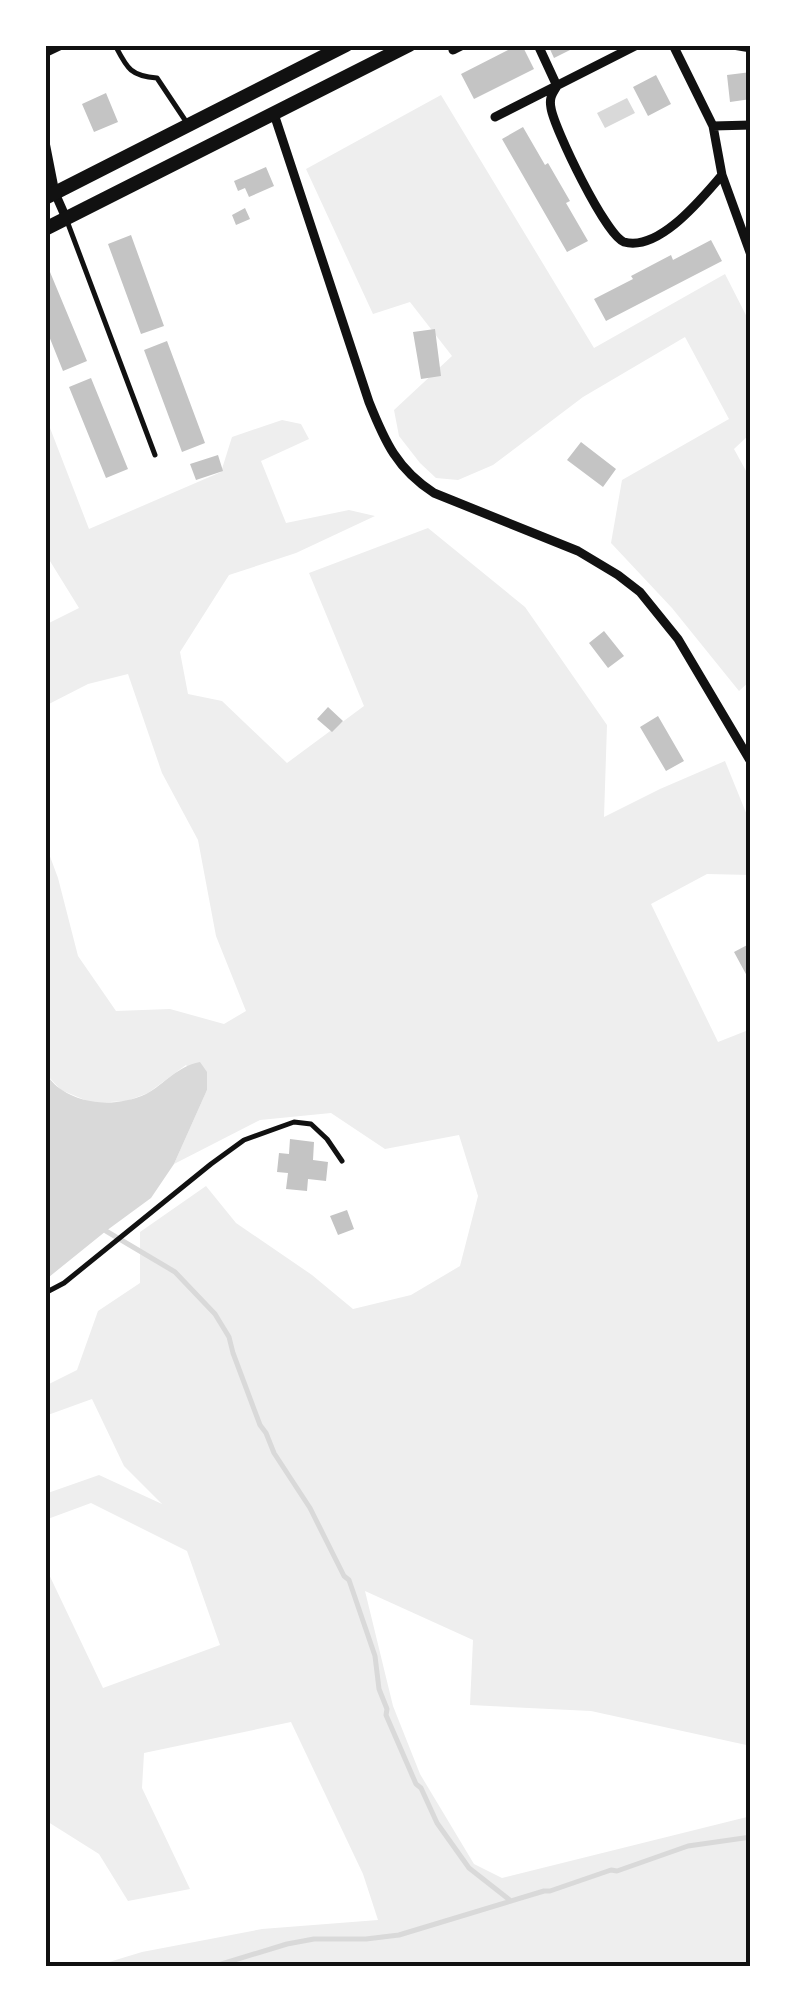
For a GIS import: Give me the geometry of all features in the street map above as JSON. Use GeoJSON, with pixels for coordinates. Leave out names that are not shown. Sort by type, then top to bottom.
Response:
{"type":"FeatureCollection","features":[{"type":"Feature","properties":{"kind":"main road"},"geometry":{"type":"LineString","coordinates":[[50,195],[346,45]]}},
{"type":"Feature","properties":{"kind":"main road"},"geometry":{"type":"LineString","coordinates":[[45,228],[409,45]]}},
{"type":"Feature","properties":{"kind":"street"},"geometry":{"type":"LineString","coordinates":[[538,45],[556,86]]}},
{"type":"Feature","properties":{"kind":"street"},"geometry":{"type":"LineString","coordinates":[[495,117],[637,45]]}},
{"type":"Feature","properties":{"kind":"street"},"geometry":{"type":"LineString","coordinates":[[673,45],[713,126],[722,175],[749,248]]}},
{"type":"Feature","properties":{"kind":"street"},"geometry":{"type":"LineString","coordinates":[[733,45],[751,48]]}},
{"type":"Feature","properties":{"kind":"street"},"geometry":{"type":"LineString","coordinates":[[556,86],[550,98],[556,124],[588,192],[620,241],[648,239],[666,230],[690,211],[722,175]]}},
{"type":"Feature","properties":{"kind":"street"},"geometry":{"type":"LineString","coordinates":[[274,114],[369,402],[395,457],[434,493],[578,550],[640,592],[678,639],[751,762]]}},
{"type":"Feature","properties":{"kind":"street"},"geometry":{"type":"LineString","coordinates":[[713,126],[751,125]]}},
{"type":"Feature","properties":{"kind":"street"},"geometry":{"type":"LineString","coordinates":[[45,142],[50,195],[66,218]]}},
{"type":"Feature","properties":{"kind":"lane"},"geometry":{"type":"LineString","coordinates":[[45,55],[66,45]]}},
{"type":"Feature","properties":{"kind":"lane"},"geometry":{"type":"LineString","coordinates":[[115,45],[126,66],[138,76],[157,78],[189,125]]}},
{"type":"Feature","properties":{"kind":"lane"},"geometry":{"type":"LineString","coordinates":[[66,218],[154,456]]}},
{"type":"Feature","properties":{"kind":"lane"},"geometry":{"type":"LineString","coordinates":[[45,1294],[244,1140],[294,1122],[311,1124],[342,1161]]}},
{"type":"Feature","properties":{"kind":"shaded area"},"geometry":{"type":"Polygon","coordinates":[[[441,95],[594,348],[725,274],[751,325],[751,433],[734,449],[751,480],[751,680],[739,691],[672,608],[611,543],[622,480],[729,419],[685,337],[583,397],[493,465],[458,480],[436,478],[399,436],[394,410],[452,356],[410,302],[373,314],[306,169],[441,95]]]}},
{"type":"Feature","properties":{"kind":"shaded area"},"geometry":{"type":"Polygon","coordinates":[[[627,98],[635,113],[605,128],[597,113],[627,98]]]}},
{"type":"Feature","properties":{"kind":"shaded area"},"geometry":{"type":"Polygon","coordinates":[[[45,415],[89,529],[221,472],[232,437],[282,420],[301,424],[309,439],[261,461],[286,523],[349,510],[375,516],[296,553],[229,575],[180,652],[188,694],[222,701],[287,763],[364,706],[309,573],[428,528],[525,607],[607,725],[604,817],[725,761],[751,825],[751,875],[707,874],[651,904],[718,1042],[751,1029],[751,1746],[591,1711],[470,1705],[473,1640],[365,1591],[393,1706],[420,1774],[474,1864],[502,1878],[751,1816],[751,1966],[96,1966],[142,1952],[262,1929],[378,1920],[363,1874],[291,1722],[144,1753],[142,1788],[190,1889],[128,1901],[99,1854],[45,1820],[45,1566],[103,1688],[220,1645],[187,1551],[91,1503],[45,1520],[45,1494],[99,1475],[162,1504],[124,1466],[92,1399],[45,1416],[45,1386],[77,1370],[98,1311],[140,1283],[140,1232],[206,1186],[236,1223],[312,1275],[353,1309],[411,1295],[460,1266],[478,1196],[459,1135],[385,1149],[331,1113],[260,1120],[174,1164],[207,1090],[186,1065],[148,1093],[127,1101],[92,1103],[61,1090],[45,1073],[45,843],[78,956],[116,1011],[170,1009],[224,1024],[246,1011],[216,936],[198,840],[162,773],[128,674],[88,684],[45,706],[45,625],[79,608],[45,553],[45,415]]]}},
{"type":"Feature","properties":{"kind":"shaded area"},"geometry":{"type":"Polygon","coordinates":[[[200,1062],[207,1072],[207,1090],[174,1164],[151,1198],[45,1278],[45,1073],[71,1095],[114,1102],[146,1094],[178,1071],[200,1062]]]}},
{"type":"Feature","properties":{"kind":"building"},"geometry":{"type":"Polygon","coordinates":[[[522,45],[534,69],[474,99],[461,74],[522,45]]]}},
{"type":"Feature","properties":{"kind":"building"},"geometry":{"type":"Polygon","coordinates":[[[548,45],[580,45],[554,58],[548,45]]]}},
{"type":"Feature","properties":{"kind":"building"},"geometry":{"type":"Polygon","coordinates":[[[751,72],[751,99],[730,102],[727,75],[751,72]]]}},
{"type":"Feature","properties":{"kind":"building"},"geometry":{"type":"Polygon","coordinates":[[[656,75],[671,104],[648,116],[633,87],[656,75]]]}},
{"type":"Feature","properties":{"kind":"building"},"geometry":{"type":"Polygon","coordinates":[[[106,93],[118,122],[94,132],[82,104],[106,93]]]}},
{"type":"Feature","properties":{"kind":"building"},"geometry":{"type":"Polygon","coordinates":[[[523,127],[570,201],[566,203],[588,241],[567,252],[502,139],[523,127]]]}},
{"type":"Feature","properties":{"kind":"building"},"geometry":{"type":"Polygon","coordinates":[[[266,167],[274,186],[249,197],[245,188],[238,191],[234,181],[266,167]]]}},
{"type":"Feature","properties":{"kind":"building"},"geometry":{"type":"Polygon","coordinates":[[[245,208],[250,219],[236,225],[232,215],[245,208]]]}},
{"type":"Feature","properties":{"kind":"building"},"geometry":{"type":"Polygon","coordinates":[[[131,235],[164,326],[141,334],[108,244],[131,235]]]}},
{"type":"Feature","properties":{"kind":"building"},"geometry":{"type":"Polygon","coordinates":[[[711,240],[722,261],[606,321],[594,299],[671,255],[673,260],[711,240]]]}},
{"type":"Feature","properties":{"kind":"building"},"geometry":{"type":"Polygon","coordinates":[[[50,272],[87,361],[63,371],[45,326],[45,274],[50,272]]]}},
{"type":"Feature","properties":{"kind":"building"},"geometry":{"type":"Polygon","coordinates":[[[435,329],[441,376],[421,379],[413,332],[435,329]]]}},
{"type":"Feature","properties":{"kind":"building"},"geometry":{"type":"Polygon","coordinates":[[[167,341],[205,443],[182,452],[144,350],[167,341]]]}},
{"type":"Feature","properties":{"kind":"building"},"geometry":{"type":"Polygon","coordinates":[[[91,378],[128,469],[106,478],[69,387],[91,378]]]}},
{"type":"Feature","properties":{"kind":"building"},"geometry":{"type":"Polygon","coordinates":[[[581,442],[616,469],[603,487],[567,460],[581,442]]]}},
{"type":"Feature","properties":{"kind":"building"},"geometry":{"type":"Polygon","coordinates":[[[218,455],[223,471],[196,480],[190,464],[218,455]]]}},
{"type":"Feature","properties":{"kind":"building"},"geometry":{"type":"Polygon","coordinates":[[[604,631],[624,656],[608,668],[589,643],[604,631]]]}},
{"type":"Feature","properties":{"kind":"building"},"geometry":{"type":"Polygon","coordinates":[[[328,707],[343,721],[332,732],[317,719],[328,707]]]}},
{"type":"Feature","properties":{"kind":"building"},"geometry":{"type":"Polygon","coordinates":[[[658,716],[684,761],[666,771],[640,727],[658,716]]]}},
{"type":"Feature","properties":{"kind":"building"},"geometry":{"type":"Polygon","coordinates":[[[751,943],[751,973],[747,976],[734,952],[751,943]]]}},
{"type":"Feature","properties":{"kind":"building"},"geometry":{"type":"Polygon","coordinates":[[[290,1139],[314,1142],[313,1160],[328,1162],[326,1181],[308,1179],[307,1191],[286,1189],[288,1173],[277,1172],[279,1153],[289,1154],[290,1139]]]}},
{"type":"Feature","properties":{"kind":"building"},"geometry":{"type":"Polygon","coordinates":[[[347,1210],[354,1229],[338,1235],[330,1216],[347,1210]]]}},
{"type":"Feature","properties":{"kind":"waterway"},"geometry":{"type":"LineString","coordinates":[[106,1231],[175,1272],[215,1314],[229,1337],[260,1425],[349,1580],[375,1656],[386,1715],[416,1784],[437,1823],[469,1868],[511,1901]]}},
{"type":"Feature","properties":{"kind":"waterway"},"geometry":{"type":"LineString","coordinates":[[215,1966],[314,1939],[399,1935],[688,1846],[751,1837]]}}]}
